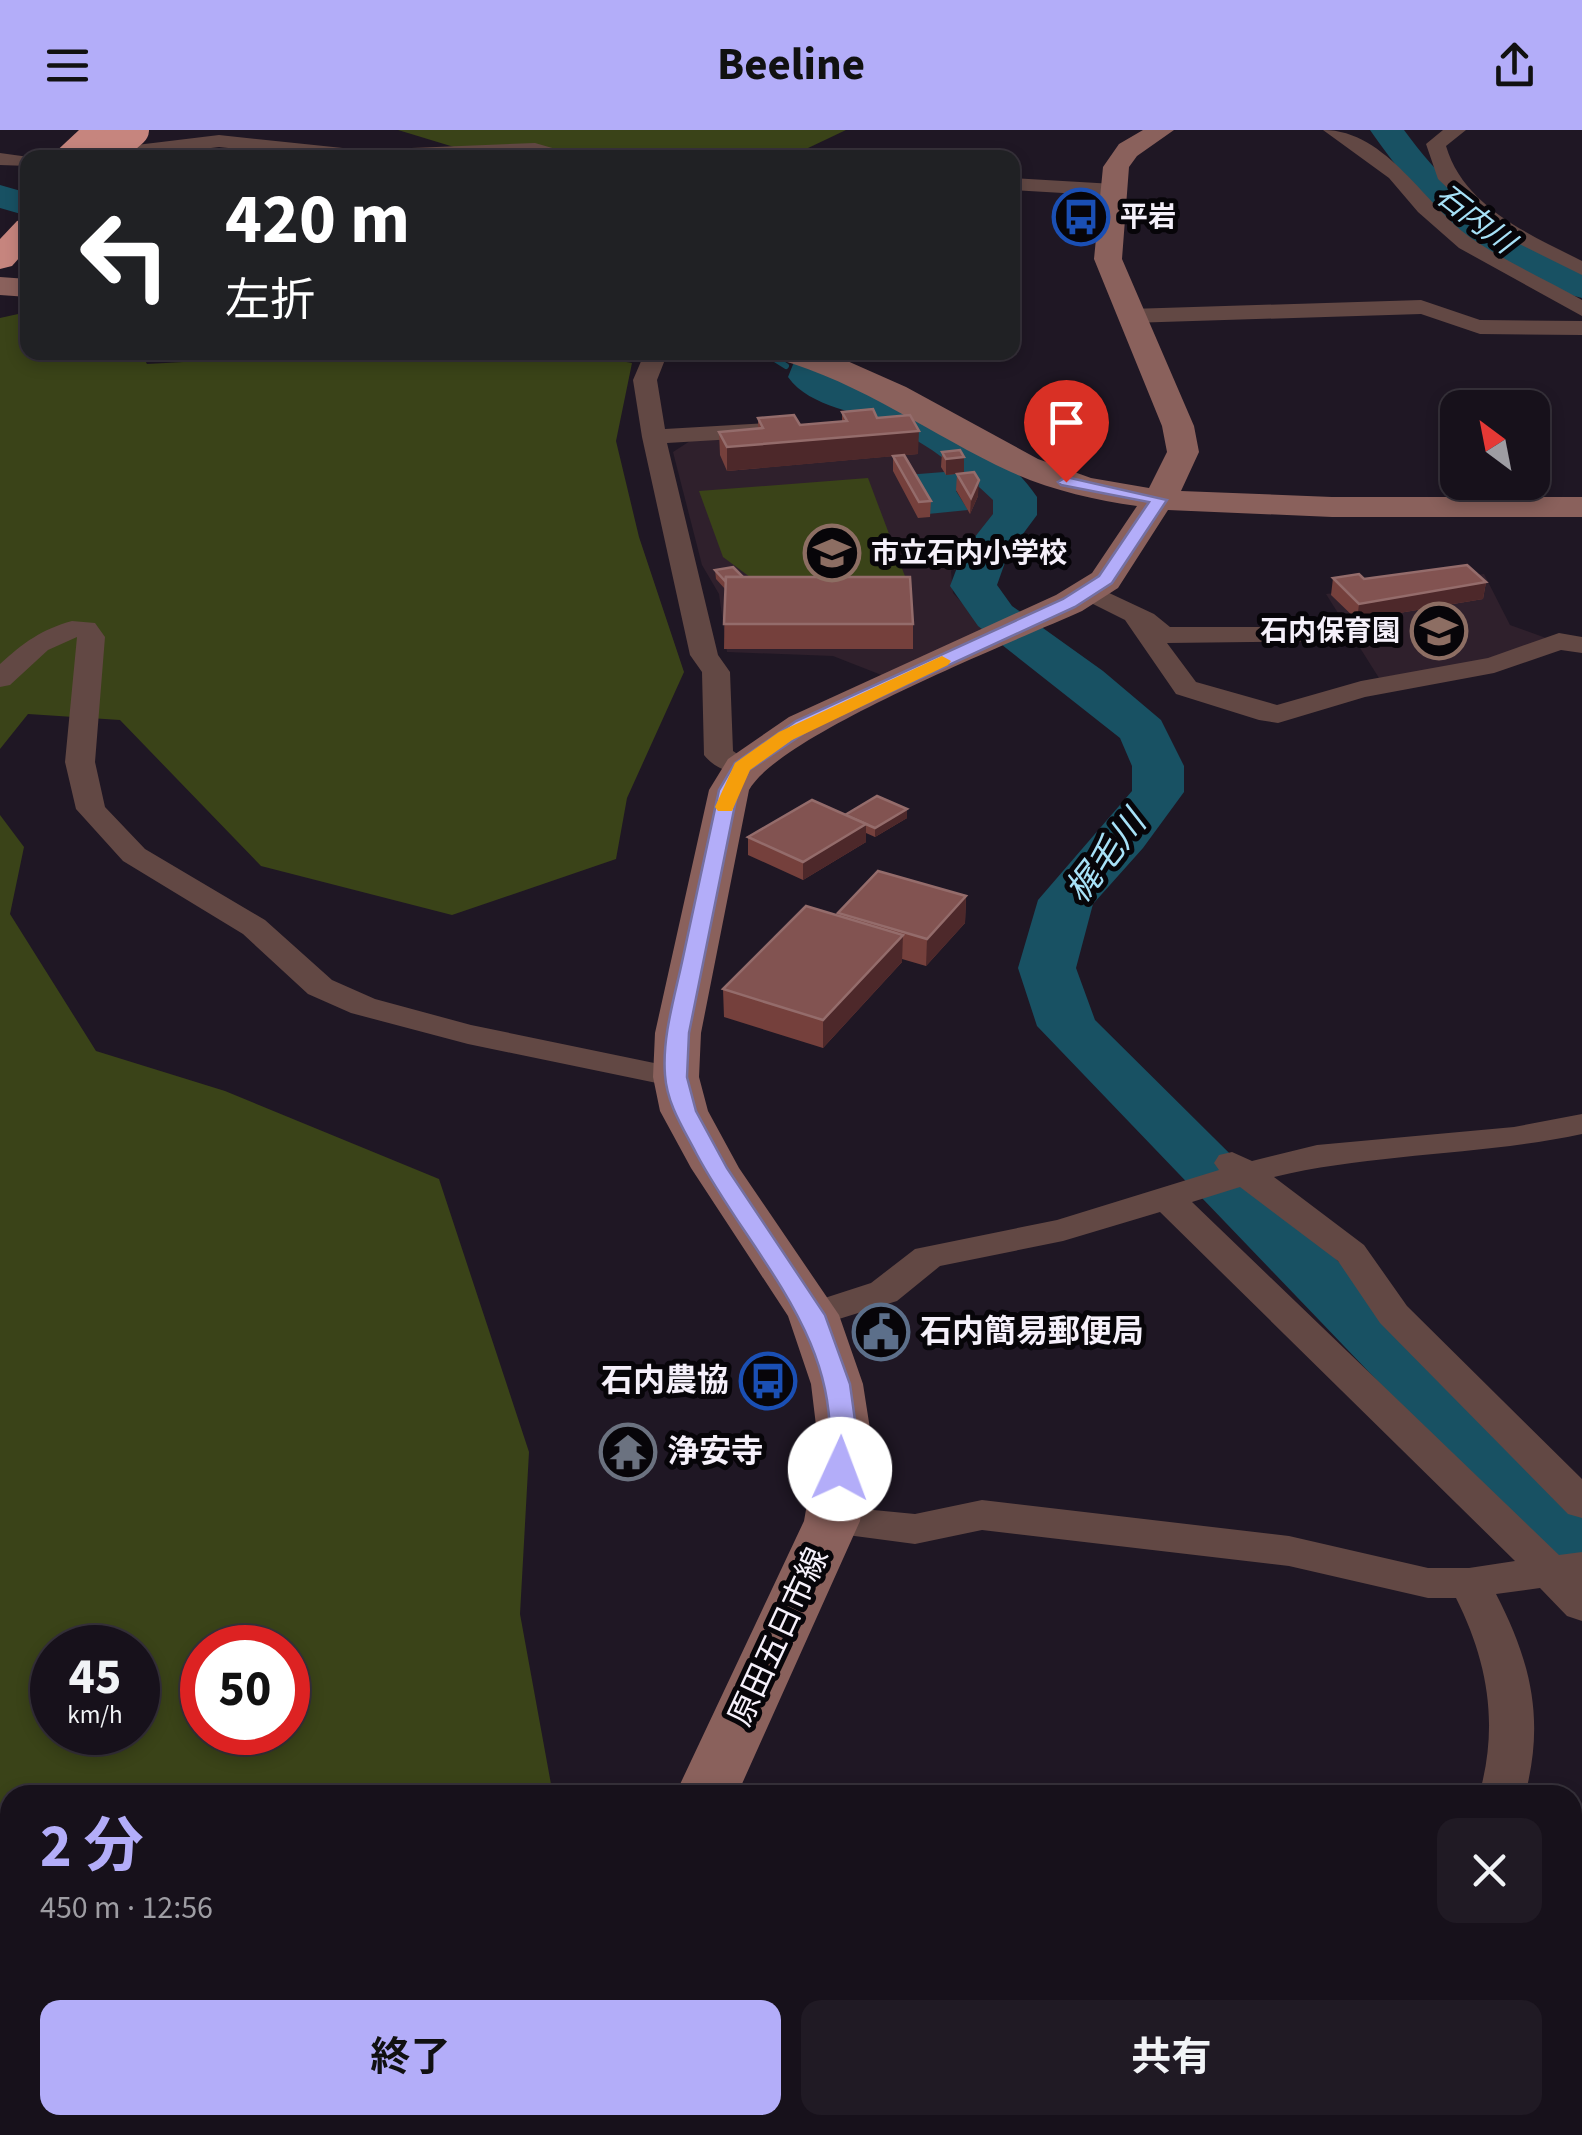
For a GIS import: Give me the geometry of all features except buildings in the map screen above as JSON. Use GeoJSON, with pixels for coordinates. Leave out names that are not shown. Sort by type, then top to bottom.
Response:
{"type":"FeatureCollection","features":[{"type":"Feature","properties":{"kind":"highway"},"geometry":{"type":"LineString","coordinates":[[73,150],[97,130]]}},
{"type":"Feature","properties":{"kind":"highway"},"geometry":{"type":"LineString","coordinates":[[109,150],[132,130]]}},
{"type":"Feature","properties":{"kind":"highway"},"geometry":{"type":"LineString","coordinates":[[0,259],[14,217]]}},
{"type":"Feature","properties":{"kind":"main road"},"geometry":{"type":"LineString","coordinates":[[742,767],[803,725],[1090,592],[1116,566],[1172,478],[1182,452],[1183,439],[1108,259],[1116,167],[1128,150],[1161,130]]}},
{"type":"Feature","properties":{"kind":"main road"},"geometry":{"type":"LineString","coordinates":[[812,360],[886,388],[1045,474],[1159,500],[1326,508],[1582,507]]}},
{"type":"Feature","properties":{"kind":"main road","name":"原田五日市線"},"geometry":{"type":"LineString","coordinates":[[711,1785],[832,1522],[845,1442],[837,1384],[813,1315],[715,1168],[684,1111],[676,1077],[678,1033],[729,790],[742,767]]}},
{"type":"Feature","properties":{"kind":"street"},"geometry":{"type":"LineString","coordinates":[[1333,130],[1392,170],[1466,244],[1582,310]]}},
{"type":"Feature","properties":{"kind":"street"},"geometry":{"type":"LineString","coordinates":[[1456,130],[1436,146],[1445,175],[1505,230],[1582,269]]}},
{"type":"Feature","properties":{"kind":"street"},"geometry":{"type":"LineString","coordinates":[[147,150],[219,141],[305,150]]}},
{"type":"Feature","properties":{"kind":"street"},"geometry":{"type":"LineString","coordinates":[[492,150],[544,150]]}},
{"type":"Feature","properties":{"kind":"street"},"geometry":{"type":"LineString","coordinates":[[1020,184],[1114,190]]}},
{"type":"Feature","properties":{"kind":"street"},"geometry":{"type":"LineString","coordinates":[[1424,203],[1470,200]]}},
{"type":"Feature","properties":{"kind":"street"},"geometry":{"type":"LineString","coordinates":[[1130,316],[1421,307],[1479,327],[1562,331],[1582,328]]}},
{"type":"Feature","properties":{"kind":"street"},"geometry":{"type":"LineString","coordinates":[[653,360],[644,380],[704,655],[716,672],[719,755],[742,767]]}},
{"type":"Feature","properties":{"kind":"street"},"geometry":{"type":"LineString","coordinates":[[654,437],[799,428]]}},
{"type":"Feature","properties":{"kind":"street"},"geometry":{"type":"LineString","coordinates":[[1090,592],[1145,620],[1164,635],[1328,633]]}},
{"type":"Feature","properties":{"kind":"street"},"geometry":{"type":"LineString","coordinates":[[1145,620],[1138,622],[1186,688],[1259,712],[1278,714],[1361,689],[1494,666],[1559,641],[1582,645]]}},
{"type":"Feature","properties":{"kind":"street"},"geometry":{"type":"LineString","coordinates":[[0,679],[50,634],[66,627],[85,629],[91,637],[80,762],[91,809],[134,856],[254,927],[320,986],[363,1006],[468,1034],[676,1077]]}},
{"type":"Feature","properties":{"kind":"street"},"geometry":{"type":"LineString","coordinates":[[813,1315],[884,1292],[928,1257],[1063,1230],[1174,1198],[1239,1170],[1317,1156],[1514,1138],[1582,1124]]}},
{"type":"Feature","properties":{"kind":"street"},"geometry":{"type":"LineString","coordinates":[[1239,1170],[1324,1229],[1362,1264],[1393,1314],[1582,1504]]}},
{"type":"Feature","properties":{"kind":"street"},"geometry":{"type":"LineString","coordinates":[[1174,1198],[1478,1497],[1562,1569],[1582,1606]]}},
{"type":"Feature","properties":{"kind":"street"},"geometry":{"type":"LineString","coordinates":[[832,1522],[915,1529],[982,1516],[1289,1551],[1428,1583],[1468,1583],[1562,1569]]}},
{"type":"Feature","properties":{"kind":"street"},"geometry":{"type":"LineString","coordinates":[[1468,1583],[1503,1654],[1510,1698],[1505,1785]]}},
{"type":"Feature","properties":{"kind":"shaded area","name":"市立石内小学校"},"geometry":{"type":"Polygon","coordinates":[[[881,428],[917,436],[991,489],[997,512],[951,571],[953,593],[987,630],[884,676],[833,656],[727,652],[719,594],[702,565],[673,452],[690,441],[881,428]]]}},
{"type":"Feature","properties":{"kind":"shaded area","name":"石内保育園"},"geometry":{"type":"Polygon","coordinates":[[[1484,574],[1510,625],[1546,638],[1491,660],[1379,678],[1326,594],[1484,574]]]}},
{"type":"Feature","properties":{"kind":"green space"},"geometry":{"type":"Polygon","coordinates":[[[398,130],[846,130],[804,150],[454,147],[398,130]]]}},
{"type":"Feature","properties":{"kind":"green space"},"geometry":{"type":"Polygon","coordinates":[[[20,314],[20,360],[145,360],[147,364],[232,360],[632,363],[616,441],[639,537],[684,672],[627,798],[616,859],[452,915],[261,866],[120,720],[28,714],[0,749],[0,318],[20,314]]]}},
{"type":"Feature","properties":{"kind":"green space"},"geometry":{"type":"Polygon","coordinates":[[[868,478],[906,579],[762,586],[723,557],[699,491],[868,478]]]}},
{"type":"Feature","properties":{"kind":"green space"},"geometry":{"type":"Polygon","coordinates":[[[0,815],[24,847],[10,914],[96,1051],[225,1091],[439,1179],[529,1452],[520,1614],[551,1785],[0,1785],[0,815]]]}},
{"type":"Feature","properties":{"kind":"water"},"geometry":{"type":"Polygon","coordinates":[[[962,473],[971,488],[956,491],[968,510],[928,514],[906,475],[962,473]]]}},
{"type":"Feature","properties":{"kind":"waterway","name":"石内川"},"geometry":{"type":"LineString","coordinates":[[1387,130],[1426,180],[1472,224],[1524,259],[1582,286]]}},
{"type":"Feature","properties":{"kind":"waterway","name":"梶毛川"},"geometry":{"type":"LineString","coordinates":[[0,196],[20,202]]}},
{"type":"Feature","properties":{"kind":"waterway"},"geometry":{"type":"LineString","coordinates":[[776,360],[786,366]]}},
{"type":"Feature","properties":{"kind":"waterway","name":"梶毛川"},"geometry":{"type":"LineString","coordinates":[[815,360],[809,377],[817,384],[923,426],[972,459],[1015,497],[1015,515],[986,552],[973,586],[995,616],[1085,682],[1143,731],[1158,766],[1158,792],[1124,837],[1066,900],[1047,968],[1067,1026],[1582,1548]]}},
{"type":"Feature","properties":{"kind":"slow traffic"},"geometry":{"type":"LineString","coordinates":[[725,807],[742,767],[786,736],[942,661]]}},
{"type":"Feature","properties":{"kind":"place","name":"平岩"},"geometry":{"type":"Point","coordinates":[1081,217]}},
{"type":"Feature","properties":{"kind":"place","name":"市立石内小学校"},"geometry":{"type":"Point","coordinates":[832,553]}},
{"type":"Feature","properties":{"kind":"place","name":"石内保育園"},"geometry":{"type":"Point","coordinates":[1439,631]}},
{"type":"Feature","properties":{"kind":"place","name":"石内簡易郵便局"},"geometry":{"type":"Point","coordinates":[881,1332]}},
{"type":"Feature","properties":{"kind":"place","name":"石内農協"},"geometry":{"type":"Point","coordinates":[768,1381]}},
{"type":"Feature","properties":{"kind":"place","name":"浄安寺"},"geometry":{"type":"Point","coordinates":[628,1452]}},
{"type":"Feature","properties":{"kind":"route"},"geometry":{"type":"LineString","coordinates":[[840,1469],[845,1442],[837,1384],[813,1315],[715,1168],[684,1111],[676,1077],[678,1033],[729,790],[742,767],[803,725],[1069,603],[1106,580],[1159,500],[1066,482]]}}]}
